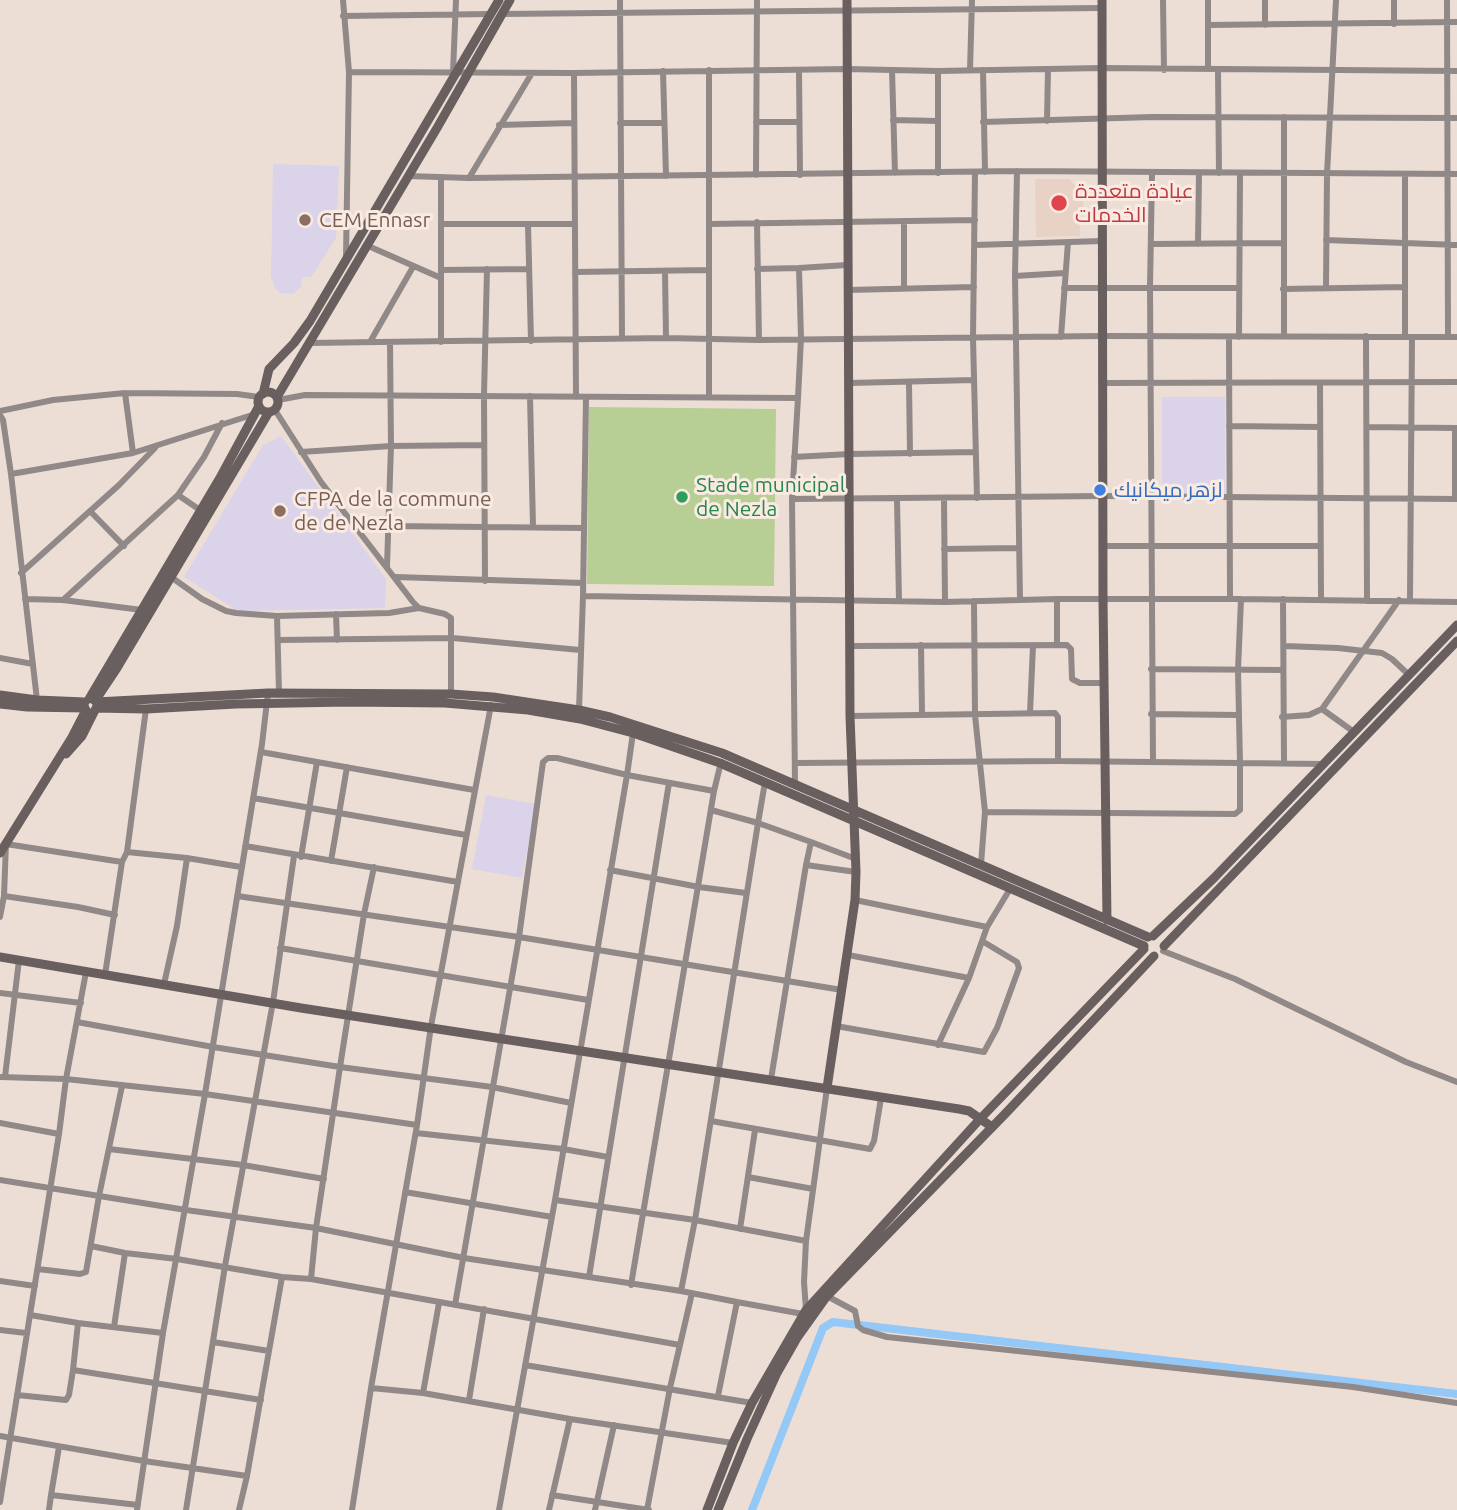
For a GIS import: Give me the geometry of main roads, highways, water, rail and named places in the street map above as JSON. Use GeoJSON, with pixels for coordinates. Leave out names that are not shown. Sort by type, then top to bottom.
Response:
{"type":"FeatureCollection","features":[{"type":"Feature","properties":{"kind":"waterway"},"geometry":{"type":"LineString","coordinates":[[752,1510],[823,1328],[833,1322],[1457,1394]]}},
{"type":"Feature","properties":{"kind":"place","name":"عيادة متعددة الخدمات"},"geometry":{"type":"Point","coordinates":[1059,203]}},
{"type":"Feature","properties":{"kind":"place","name":"CEM Ennasr"},"geometry":{"type":"Point","coordinates":[305,220]}},
{"type":"Feature","properties":{"kind":"place","name":"لزهر ميكانيك"},"geometry":{"type":"Point","coordinates":[1100,490]}},
{"type":"Feature","properties":{"kind":"place","name":"Stade municipal de Nezla"},"geometry":{"type":"Point","coordinates":[682,497]}},
{"type":"Feature","properties":{"kind":"place","name":"CFPA de la commune de de Nezla"},"geometry":{"type":"Point","coordinates":[280,511]}}]}
